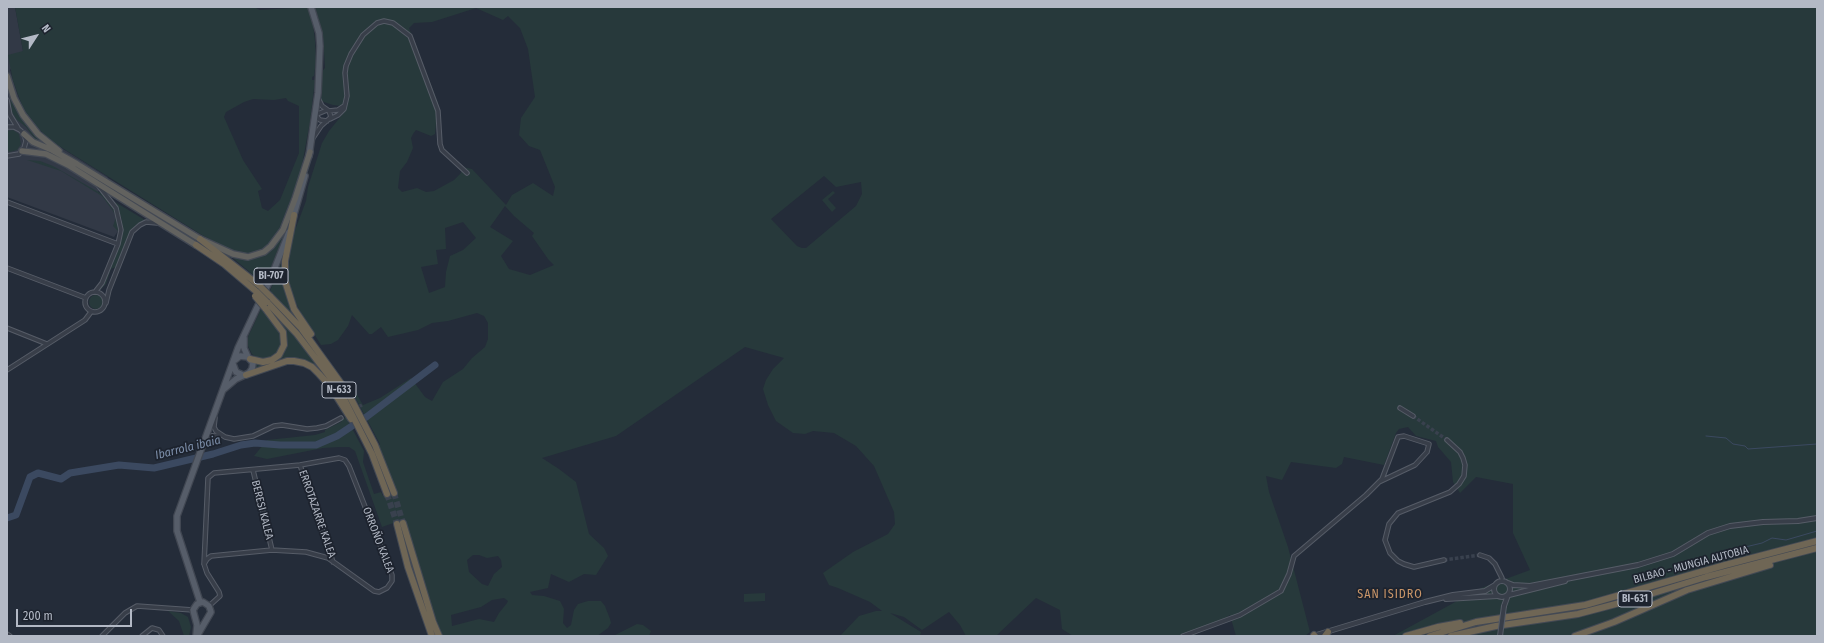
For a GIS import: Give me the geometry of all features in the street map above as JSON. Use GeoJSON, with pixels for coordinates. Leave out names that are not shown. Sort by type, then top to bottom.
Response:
{"type":"FeatureCollection","features":[{"type":"Feature","properties":{"kind":"highway"},"geometry":{"type":"LineString","coordinates":[[7,76],[14,98],[30,125],[44,139],[77,164]]}},
{"type":"Feature","properties":{"kind":"highway"},"geometry":{"type":"LineString","coordinates":[[24,134],[38,145],[52,150],[77,164],[200,239],[241,257],[256,256],[268,249],[276,240],[288,219],[310,152]]}},
{"type":"Feature","properties":{"kind":"highway"},"geometry":{"type":"LineString","coordinates":[[22,151],[52,156],[166,225],[196,245]]}},
{"type":"Feature","properties":{"kind":"highway"},"geometry":{"type":"LineString","coordinates":[[294,215],[285,261],[284,272],[287,290],[294,309],[328,358],[348,393]]}},
{"type":"Feature","properties":{"kind":"highway","name":"N-633"},"geometry":{"type":"LineString","coordinates":[[200,239],[268,302],[297,334],[339,389],[372,454],[390,494],[375,445],[348,393],[301,328],[268,302]]}},
{"type":"Feature","properties":{"kind":"highway","name":"N-633"},"geometry":{"type":"LineString","coordinates":[[196,245],[224,264],[257,291]]}},
{"type":"Feature","properties":{"kind":"highway"},"geometry":{"type":"LineString","coordinates":[[249,358],[263,362],[272,360],[279,355],[284,345],[283,332],[268,302],[257,291]]}},
{"type":"Feature","properties":{"kind":"highway"},"geometry":{"type":"LineString","coordinates":[[245,375],[287,361],[294,361],[312,367],[330,386],[372,454]]}},
{"type":"Feature","properties":{"kind":"highway"},"geometry":{"type":"LineString","coordinates":[[432,636],[408,567],[400,524],[430,614],[439,636]]}},
{"type":"Feature","properties":{"kind":"highway","name":"BILBAO - MUNGIA AUTOBIA"},"geometry":{"type":"LineString","coordinates":[[1430,636],[1476,622],[1584,605],[1712,568],[1817,541]]}},
{"type":"Feature","properties":{"kind":"highway","name":"BILBAO - MUNGIA AUTOBIA"},"geometry":{"type":"LineString","coordinates":[[1451,636],[1496,626],[1578,614],[1631,600],[1706,577],[1817,548]]}},
{"type":"Feature","properties":{"kind":"highway"},"geometry":{"type":"LineString","coordinates":[[1575,636],[1614,622],[1688,590],[1792,558],[1802,552]]}},
{"type":"Feature","properties":{"kind":"highway"},"geometry":{"type":"LineString","coordinates":[[1406,636],[1438,627],[1466,622],[1476,622]]}},
{"type":"Feature","properties":{"kind":"main road","name":"BI-707"},"geometry":{"type":"LineString","coordinates":[[215,412],[238,348],[280,255],[294,215],[310,152],[317,97],[320,46],[319,33],[311,7]]}},
{"type":"Feature","properties":{"kind":"main road"},"geometry":{"type":"LineString","coordinates":[[223,390],[252,369],[252,364],[244,348],[244,335]]}},
{"type":"Feature","properties":{"kind":"main road"},"geometry":{"type":"LineString","coordinates":[[245,375],[236,372],[233,363],[240,356],[249,358]]}},
{"type":"Feature","properties":{"kind":"main road"},"geometry":{"type":"LineString","coordinates":[[200,602],[176,527],[180,507],[215,412]]}},
{"type":"Feature","properties":{"kind":"main road"},"geometry":{"type":"LineString","coordinates":[[196,636],[211,612],[209,606],[200,602]]}},
{"type":"Feature","properties":{"kind":"main road"},"geometry":{"type":"LineString","coordinates":[[196,636],[197,625],[193,610],[196,604],[200,602]]}},
{"type":"Feature","properties":{"kind":"main road"},"geometry":{"type":"LineString","coordinates":[[195,616],[200,620],[209,617]]}},
{"type":"Feature","properties":{"kind":"street"},"geometry":{"type":"LineString","coordinates":[[312,140],[317,131],[328,120],[342,112],[348,91],[345,73],[351,54],[363,35],[372,26],[384,21],[393,23],[410,36],[438,111],[440,144],[442,150],[467,173]]}},
{"type":"Feature","properties":{"kind":"street"},"geometry":{"type":"LineString","coordinates":[[317,97],[328,111],[328,120]]}},
{"type":"Feature","properties":{"kind":"street"},"geometry":{"type":"LineString","coordinates":[[7,100],[10,115],[18,128],[24,134],[25,145],[22,151],[15,155],[7,156]]}},
{"type":"Feature","properties":{"kind":"street"},"geometry":{"type":"LineString","coordinates":[[328,120],[320,120],[315,115],[338,110],[345,105]]}},
{"type":"Feature","properties":{"kind":"street"},"geometry":{"type":"LineString","coordinates":[[7,127],[18,128]]}},
{"type":"Feature","properties":{"kind":"street"},"geometry":{"type":"LineString","coordinates":[[95,292],[102,283],[118,244],[121,230],[119,216],[110,200],[96,183]]}},
{"type":"Feature","properties":{"kind":"street"},"geometry":{"type":"LineString","coordinates":[[7,202],[118,244]]}},
{"type":"Feature","properties":{"kind":"street"},"geometry":{"type":"LineString","coordinates":[[7,370],[85,320],[91,312],[101,311],[106,303],[127,243],[135,228],[146,222],[166,225]]}},
{"type":"Feature","properties":{"kind":"street"},"geometry":{"type":"LineString","coordinates":[[7,268],[86,298]]}},
{"type":"Feature","properties":{"kind":"street"},"geometry":{"type":"LineString","coordinates":[[91,312],[85,304],[89,293],[95,292],[103,295],[106,303]]}},
{"type":"Feature","properties":{"kind":"street"},"geometry":{"type":"LineString","coordinates":[[7,328],[47,344]]}},
{"type":"Feature","properties":{"kind":"street"},"geometry":{"type":"LineString","coordinates":[[1400,408],[1413,416]]}},
{"type":"Feature","properties":{"kind":"street"},"geometry":{"type":"LineString","coordinates":[[215,412],[214,427],[220,435]]}},
{"type":"Feature","properties":{"kind":"street"},"geometry":{"type":"LineString","coordinates":[[199,455],[210,436],[220,435],[234,439],[241,439],[253,436],[274,426],[282,425],[307,429],[317,428],[326,426],[341,418]]}},
{"type":"Feature","properties":{"kind":"street"},"geometry":{"type":"LineString","coordinates":[[1183,636],[1240,615],[1281,592],[1289,574],[1294,556],[1382,479],[1398,437],[1404,436],[1429,444],[1427,452],[1415,465],[1379,482]]}},
{"type":"Feature","properties":{"kind":"street"},"geometry":{"type":"LineString","coordinates":[[1444,560],[1409,566],[1394,558],[1385,540],[1389,524],[1398,513],[1450,492],[1459,484],[1464,476],[1464,458],[1460,452],[1447,440]]}},
{"type":"Feature","properties":{"kind":"street","name":"ORROÑO KALEA"},"geometry":{"type":"LineString","coordinates":[[204,564],[211,556],[272,550],[306,552],[328,558],[374,591],[379,592],[387,588],[392,581],[392,575],[347,462],[339,458],[300,465]]}},
{"type":"Feature","properties":{"kind":"street"},"geometry":{"type":"LineString","coordinates":[[209,606],[218,598],[219,592],[207,573],[204,564],[208,478],[214,473],[300,465]]}},
{"type":"Feature","properties":{"kind":"street","name":"ERROTAZARRE KALEA"},"geometry":{"type":"LineString","coordinates":[[300,465],[333,563]]}},
{"type":"Feature","properties":{"kind":"street","name":"BERESI KALEA"},"geometry":{"type":"LineString","coordinates":[[253,470],[272,550]]}},
{"type":"Feature","properties":{"kind":"street"},"geometry":{"type":"LineString","coordinates":[[1314,636],[1326,634],[1453,595],[1485,591],[1502,581],[1522,587],[1628,567],[1673,554],[1708,533],[1730,526],[1817,518]]}},
{"type":"Feature","properties":{"kind":"street"},"geometry":{"type":"LineString","coordinates":[[1480,555],[1489,558],[1495,564],[1502,578]]}},
{"type":"Feature","properties":{"kind":"street"},"geometry":{"type":"LineString","coordinates":[[1437,600],[1508,595],[1573,578]]}},
{"type":"Feature","properties":{"kind":"street"},"geometry":{"type":"LineString","coordinates":[[1500,636],[1504,606],[1511,588],[1508,583]]}},
{"type":"Feature","properties":{"kind":"street"},"geometry":{"type":"LineString","coordinates":[[1495,585],[1495,592],[1499,596],[1504,606]]}},
{"type":"Feature","properties":{"kind":"street"},"geometry":{"type":"LineString","coordinates":[[102,636],[128,611],[137,606],[193,610]]}},
{"type":"Feature","properties":{"kind":"street"},"geometry":{"type":"LineString","coordinates":[[142,636],[152,628],[159,630],[163,636]]}},
{"type":"Feature","properties":{"kind":"shaded area"},"geometry":{"type":"Polygon","coordinates":[[[7,7],[15,7],[23,51],[10,70],[23,108],[42,133],[63,149],[108,177],[98,192],[104,197],[115,212],[119,223],[118,231],[114,237],[7,197],[7,7]]]}},
{"type":"Feature","properties":{"kind":"shaded area"},"geometry":{"type":"Polygon","coordinates":[[[15,7],[254,7],[260,10],[308,7],[313,24],[316,62],[314,76],[312,77],[312,80],[315,80],[310,122],[300,176],[276,237],[262,251],[243,255],[234,252],[202,235],[51,141],[37,127],[23,108],[13,81],[8,55],[23,51],[15,7]],[[286,98],[274,100],[253,99],[244,102],[226,112],[224,117],[243,160],[262,189],[258,191],[262,208],[268,211],[280,200],[299,153],[299,106],[288,101],[286,98]]]}},
{"type":"Feature","properties":{"kind":"shaded area"},"geometry":{"type":"Polygon","coordinates":[[[315,7],[1817,7],[1817,636],[1393,636],[1481,588],[1530,570],[1513,533],[1513,484],[1476,477],[1460,493],[1453,482],[1451,462],[1438,447],[1436,441],[1416,436],[1408,427],[1399,429],[1396,433],[1384,465],[1344,457],[1342,464],[1336,468],[1291,462],[1282,480],[1266,476],[1269,492],[1288,547],[1310,632],[1305,636],[1236,636],[1230,615],[1215,625],[1196,633],[1196,636],[1073,636],[1062,629],[1060,610],[1036,598],[996,636],[966,636],[960,625],[949,612],[922,630],[904,617],[890,613],[921,632],[920,636],[840,636],[859,616],[876,611],[882,611],[870,602],[829,585],[823,573],[853,552],[888,534],[895,524],[894,512],[874,466],[856,446],[834,433],[813,431],[805,434],[793,433],[776,421],[768,405],[763,389],[766,380],[773,369],[784,358],[745,347],[616,436],[542,458],[576,482],[589,534],[604,548],[608,556],[596,575],[584,574],[569,582],[551,574],[548,588],[530,592],[532,595],[544,596],[560,601],[564,609],[563,623],[567,628],[571,625],[574,610],[578,604],[588,601],[601,601],[605,606],[610,619],[611,623],[608,628],[597,636],[442,636],[431,608],[405,519],[382,527],[355,451],[349,447],[339,447],[323,448],[267,459],[254,456],[267,440],[315,435],[325,432],[325,430],[341,422],[346,417],[364,451],[363,462],[374,494],[381,492],[383,496],[396,492],[378,446],[380,444],[349,386],[349,381],[363,405],[380,398],[411,378],[425,397],[432,401],[443,382],[463,369],[472,358],[485,347],[488,339],[488,323],[484,316],[477,313],[448,321],[432,323],[418,330],[388,337],[381,327],[372,334],[369,334],[352,315],[348,326],[338,340],[331,344],[321,345],[301,313],[292,295],[288,279],[291,241],[306,201],[308,187],[322,143],[329,131],[346,110],[341,106],[321,101],[322,71],[325,68],[323,35],[315,7]],[[476,8],[432,22],[414,23],[409,28],[438,103],[435,134],[431,136],[416,130],[413,134],[411,138],[413,148],[407,162],[400,171],[398,188],[402,192],[417,188],[426,192],[434,191],[454,180],[461,173],[462,167],[472,169],[506,205],[512,195],[533,183],[553,196],[555,187],[540,150],[529,146],[519,135],[521,118],[535,97],[528,49],[520,28],[508,16],[503,20],[476,8]],[[824,176],[771,219],[797,246],[806,248],[856,206],[862,194],[861,182],[836,187],[824,176]],[[505,206],[490,227],[513,241],[501,256],[509,269],[530,275],[554,265],[532,236],[534,233],[505,206]],[[463,222],[445,228],[446,249],[436,250],[438,264],[421,267],[429,293],[445,287],[446,272],[450,256],[463,250],[476,238],[463,222]],[[473,555],[467,560],[469,572],[482,584],[488,586],[494,574],[502,567],[501,560],[498,556],[487,558],[479,555],[473,555]],[[504,598],[492,600],[481,607],[451,615],[452,626],[479,619],[494,622],[508,601],[504,598]]]}},
{"type":"Feature","properties":{"kind":"shaded area"},"geometry":{"type":"Polygon","coordinates":[[[10,97],[26,125],[42,143],[34,138],[26,127],[17,120],[12,112],[10,97]]]}},
{"type":"Feature","properties":{"kind":"shaded area"},"geometry":{"type":"Polygon","coordinates":[[[13,130],[19,134],[21,144],[17,150],[10,152],[7,151],[7,131],[13,130]]]}},
{"type":"Feature","properties":{"kind":"shaded area"},"geometry":{"type":"Polygon","coordinates":[[[27,160],[40,161],[53,166],[102,194],[111,204],[115,212],[119,223],[118,231],[113,226],[116,217],[102,196],[61,171],[27,160]]]}},
{"type":"Feature","properties":{"kind":"shaded area"},"geometry":{"type":"Polygon","coordinates":[[[833,191],[835,193],[828,199],[836,208],[832,212],[822,200],[833,191]]]}},
{"type":"Feature","properties":{"kind":"shaded area"},"geometry":{"type":"Polygon","coordinates":[[[115,202],[145,220],[136,225],[129,234],[116,267],[111,269],[106,284],[100,290],[99,289],[106,279],[122,235],[122,220],[115,202]]]}},
{"type":"Feature","properties":{"kind":"shaded area"},"geometry":{"type":"Polygon","coordinates":[[[288,223],[264,284],[233,258],[247,260],[263,255],[273,248],[288,223]]]}},
{"type":"Feature","properties":{"kind":"shaded area"},"geometry":{"type":"Polygon","coordinates":[[[285,253],[282,282],[291,308],[302,324],[270,291],[285,253]]]}},
{"type":"Feature","properties":{"kind":"shaded area"},"geometry":{"type":"Polygon","coordinates":[[[93,295],[99,295],[103,299],[103,305],[99,309],[93,309],[89,305],[89,299],[93,295]]]}},
{"type":"Feature","properties":{"kind":"shaded area"},"geometry":{"type":"Polygon","coordinates":[[[261,309],[277,327],[282,342],[281,349],[274,356],[263,360],[252,354],[247,344],[247,339],[261,309]]]}},
{"type":"Feature","properties":{"kind":"shaded area"},"geometry":{"type":"Polygon","coordinates":[[[271,310],[289,329],[319,367],[327,380],[304,361],[255,369],[256,364],[275,361],[281,357],[287,345],[286,335],[281,324],[271,310]]]}},
{"type":"Feature","properties":{"kind":"shaded area"},"geometry":{"type":"Polygon","coordinates":[[[765,593],[765,601],[744,602],[744,594],[765,593]]]}},
{"type":"Feature","properties":{"kind":"shaded area"},"geometry":{"type":"Polygon","coordinates":[[[168,611],[181,613],[188,617],[191,627],[189,636],[184,636],[179,621],[168,611]]]}},
{"type":"Feature","properties":{"kind":"shaded area"},"geometry":{"type":"Polygon","coordinates":[[[637,624],[643,625],[651,631],[649,636],[613,636],[637,624]]]}},
{"type":"Feature","properties":{"kind":"waterway","name":"Ibarrola ibaia"},"geometry":{"type":"LineString","coordinates":[[365,418],[435,365]]}},
{"type":"Feature","properties":{"kind":"waterway","name":"Ibarrola ibaia"},"geometry":{"type":"LineString","coordinates":[[7,518],[16,515],[30,477],[38,473],[61,479],[70,473],[119,465],[154,468],[213,454],[241,445],[255,443],[316,445],[337,436],[352,426]]}},
{"type":"Feature","properties":{"kind":"waterway"},"geometry":{"type":"LineString","coordinates":[[1706,436],[1726,438],[1733,444],[1745,446],[1748,449],[1817,444]]}},
{"type":"Feature","properties":{"kind":"waterway"},"geometry":{"type":"LineString","coordinates":[[1741,548],[1762,543],[1772,538],[1786,540],[1817,531]]}},
{"type":"Feature","properties":{"kind":"tunnel"},"geometry":{"type":"LineString","coordinates":[[355,409],[362,405]]}},
{"type":"Feature","properties":{"kind":"tunnel"},"geometry":{"type":"LineString","coordinates":[[1413,416],[1447,440]]}},
{"type":"Feature","properties":{"kind":"tunnel"},"geometry":{"type":"LineString","coordinates":[[394,493],[403,523]]}},
{"type":"Feature","properties":{"kind":"tunnel"},"geometry":{"type":"LineString","coordinates":[[387,494],[397,524]]}},
{"type":"Feature","properties":{"kind":"tunnel"},"geometry":{"type":"LineString","coordinates":[[1444,560],[1480,555]]}},
{"type":"Feature","properties":{"kind":"district","name":"SAN ISIDRO"},"geometry":{"type":"Point","coordinates":[1390,595]}}]}
